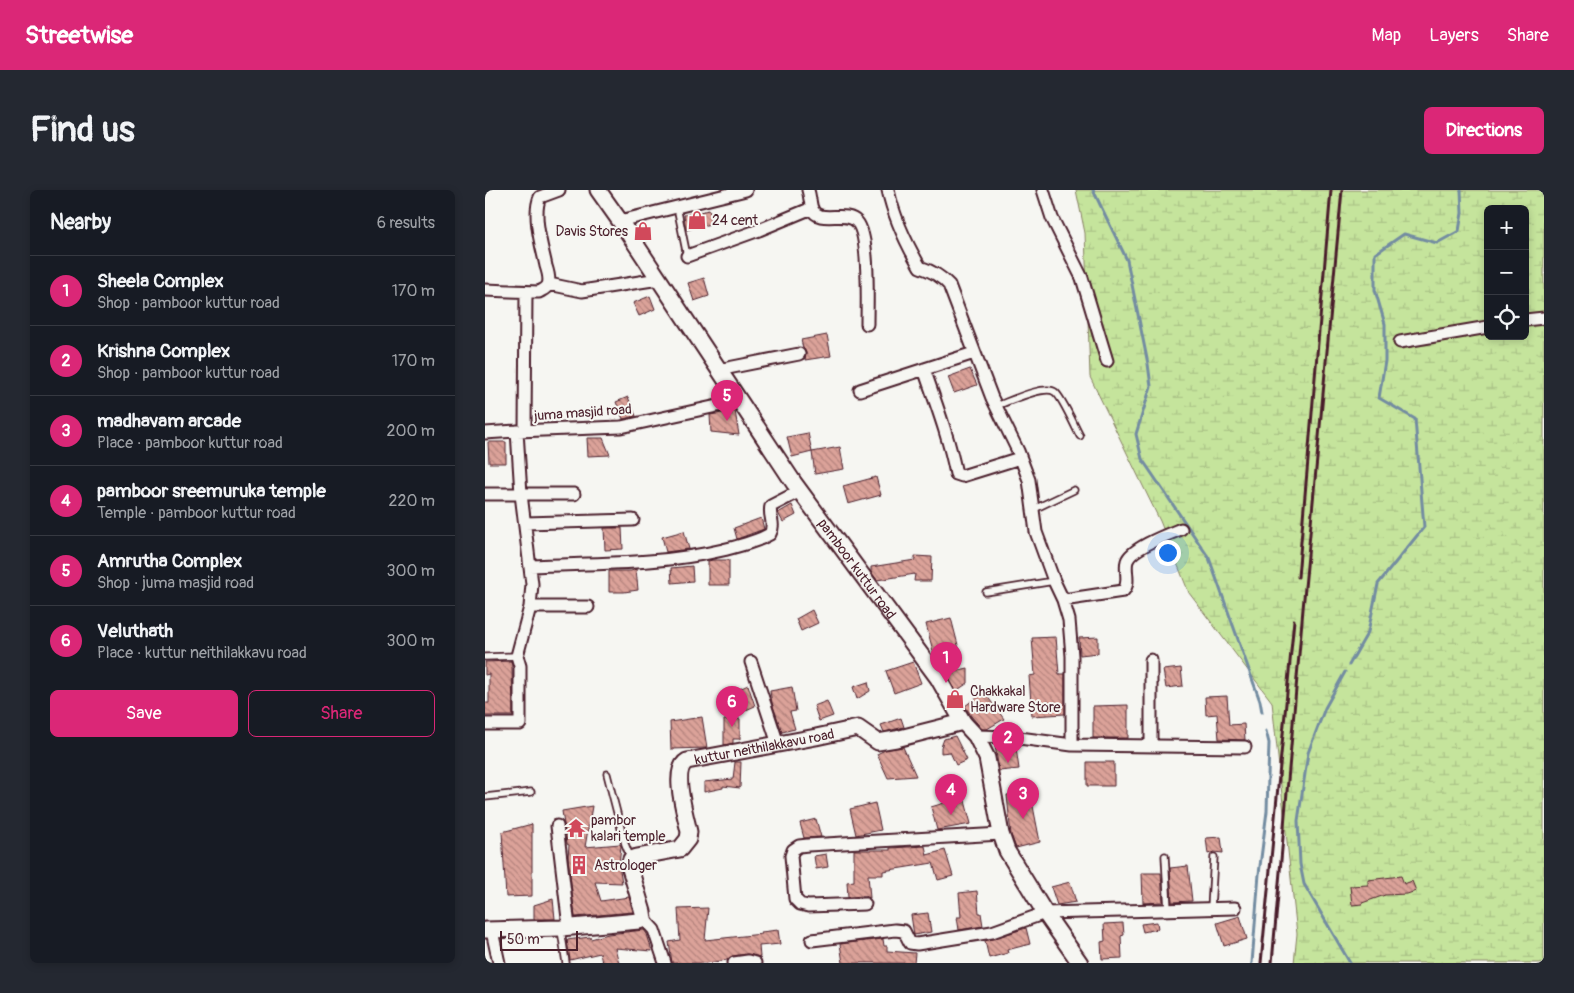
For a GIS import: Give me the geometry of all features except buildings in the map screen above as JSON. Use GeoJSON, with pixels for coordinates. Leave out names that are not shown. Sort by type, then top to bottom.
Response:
{"type":"FeatureCollection","features":[{"type":"Feature","properties":{"kind":"main road","name":"pamboor kuttur road"},"geometry":{"type":"LineString","coordinates":[[598,190],[800,491],[938,678],[963,722],[976,736],[987,758],[1001,834],[1011,858],[1045,913],[1080,963]]}},
{"type":"Feature","properties":{"kind":"main road","name":"kuttur neithilakkavu road"},"geometry":{"type":"LineString","coordinates":[[631,859],[680,849],[688,840],[689,832],[679,780],[680,768],[687,761],[816,738],[858,728],[878,742],[963,722]]}},
{"type":"Feature","properties":{"kind":"main road"},"geometry":{"type":"LineString","coordinates":[[489,931],[565,928],[644,919],[629,865],[631,859]]}},
{"type":"Feature","properties":{"kind":"street"},"geometry":{"type":"LineString","coordinates":[[485,290],[539,292],[549,284],[537,204],[541,197],[559,190]]}},
{"type":"Feature","properties":{"kind":"street"},"geometry":{"type":"LineString","coordinates":[[620,221],[746,190]]}},
{"type":"Feature","properties":{"kind":"street"},"geometry":{"type":"LineString","coordinates":[[809,190],[812,208],[816,214],[823,216],[847,216],[857,221],[860,225],[865,247],[867,324]]}},
{"type":"Feature","properties":{"kind":"street"},"geometry":{"type":"LineString","coordinates":[[888,190],[900,229],[920,267],[944,279],[949,285],[974,353],[1029,480],[1035,532],[1063,600],[1069,620],[1072,656],[1072,745]]}},
{"type":"Feature","properties":{"kind":"street"},"geometry":{"type":"LineString","coordinates":[[1043,190],[1052,218],[1082,278],[1107,361]]}},
{"type":"Feature","properties":{"kind":"street"},"geometry":{"type":"LineString","coordinates":[[687,256],[759,230],[812,208]]}},
{"type":"Feature","properties":{"kind":"street"},"geometry":{"type":"LineString","coordinates":[[549,284],[582,291],[659,280]]}},
{"type":"Feature","properties":{"kind":"street"},"geometry":{"type":"LineString","coordinates":[[485,724],[520,724],[520,666],[517,656],[532,595],[521,494],[521,430],[526,292]]}},
{"type":"Feature","properties":{"kind":"street"},"geometry":{"type":"LineString","coordinates":[[1529,320],[1544,318]]}},
{"type":"Feature","properties":{"kind":"street"},"geometry":{"type":"LineString","coordinates":[[1400,342],[1484,328]]}},
{"type":"Feature","properties":{"kind":"street"},"geometry":{"type":"LineString","coordinates":[[860,390],[974,353]]}},
{"type":"Feature","properties":{"kind":"street"},"geometry":{"type":"LineString","coordinates":[[718,370],[799,354]]}},
{"type":"Feature","properties":{"kind":"street"},"geometry":{"type":"LineString","coordinates":[[924,369],[945,429],[957,474],[962,476],[1020,458]]}},
{"type":"Feature","properties":{"kind":"street","name":"juma masjid road"},"geometry":{"type":"LineString","coordinates":[[485,433],[621,427],[740,401]]}},
{"type":"Feature","properties":{"kind":"street"},"geometry":{"type":"LineString","coordinates":[[530,566],[662,561],[735,547],[770,534],[773,524],[771,506],[800,491]]}},
{"type":"Feature","properties":{"kind":"street"},"geometry":{"type":"LineString","coordinates":[[485,494],[574,494]]}},
{"type":"Feature","properties":{"kind":"street"},"geometry":{"type":"LineString","coordinates":[[525,523],[633,520]]}},
{"type":"Feature","properties":{"kind":"street"},"geometry":{"type":"LineString","coordinates":[[1063,600],[1123,591],[1126,589],[1127,584],[1126,564],[1129,555],[1181,529]]}},
{"type":"Feature","properties":{"kind":"street"},"geometry":{"type":"LineString","coordinates":[[530,607],[588,607]]}},
{"type":"Feature","properties":{"kind":"street"},"geometry":{"type":"LineString","coordinates":[[1151,660],[1151,745]]}},
{"type":"Feature","properties":{"kind":"street"},"geometry":{"type":"LineString","coordinates":[[751,662],[777,744]]}},
{"type":"Feature","properties":{"kind":"street"},"geometry":{"type":"LineString","coordinates":[[976,736],[1012,737],[1072,745],[1245,747]]}},
{"type":"Feature","properties":{"kind":"street"},"geometry":{"type":"LineString","coordinates":[[557,826],[565,928]]}},
{"type":"Feature","properties":{"kind":"street"},"geometry":{"type":"LineString","coordinates":[[865,904],[808,906],[800,904],[795,899],[791,856],[793,850],[799,846],[808,845],[1001,834]]}},
{"type":"Feature","properties":{"kind":"street"},"geometry":{"type":"LineString","coordinates":[[812,940],[895,930],[904,932],[910,943],[917,944],[992,932],[1045,913],[1235,908]]}},
{"type":"Feature","properties":{"kind":"street"},"geometry":{"type":"LineString","coordinates":[[644,919],[654,930],[665,963]]}},
{"type":"Feature","properties":{"kind":"street"},"geometry":{"type":"LineString","coordinates":[[489,931],[499,963]]}},
{"type":"Feature","properties":{"kind":"street"},"geometry":{"type":"LineString","coordinates":[[734,963],[748,961],[755,963]]}},
{"type":"Feature","properties":{"kind":"lane"},"geometry":{"type":"LineString","coordinates":[[677,208],[687,256]]}},
{"type":"Feature","properties":{"kind":"lane"},"geometry":{"type":"LineString","coordinates":[[996,406],[1042,390],[1051,390],[1058,395],[1080,436]]}},
{"type":"Feature","properties":{"kind":"lane"},"geometry":{"type":"LineString","coordinates":[[1032,510],[1074,490]]}},
{"type":"Feature","properties":{"kind":"lane"},"geometry":{"type":"LineString","coordinates":[[985,592],[1054,581]]}},
{"type":"Feature","properties":{"kind":"lane"},"geometry":{"type":"LineString","coordinates":[[485,657],[517,656]]}},
{"type":"Feature","properties":{"kind":"lane"},"geometry":{"type":"LineString","coordinates":[[607,774],[625,844],[631,859]]}},
{"type":"Feature","properties":{"kind":"lane"},"geometry":{"type":"LineString","coordinates":[[485,797],[531,792]]}},
{"type":"Feature","properties":{"kind":"lane"},"geometry":{"type":"LineString","coordinates":[[1165,856],[1168,910]]}},
{"type":"Feature","properties":{"kind":"lane"},"geometry":{"type":"LineString","coordinates":[[1211,908],[1214,857]]}},
{"type":"Feature","properties":{"kind":"lane"},"geometry":{"type":"LineString","coordinates":[[565,928],[566,963]]}},
{"type":"Feature","properties":{"kind":"green space"},"geometry":{"type":"Polygon","coordinates":[[[1076,190],[1544,190],[1544,963],[1294,963],[1297,934],[1272,702],[1189,593],[1160,521],[1090,377],[1085,233],[1076,190]]]}},
{"type":"Feature","properties":{"kind":"waterway"},"geometry":{"type":"LineString","coordinates":[[1093,190],[1127,260],[1148,364],[1151,386],[1136,434],[1142,459],[1209,558],[1260,701],[1262,712]]}},
{"type":"Feature","properties":{"kind":"waterway"},"geometry":{"type":"LineString","coordinates":[[1349,665],[1368,632],[1378,584],[1424,527],[1415,419],[1379,398],[1385,361],[1385,324],[1375,290],[1375,254],[1404,234],[1437,243],[1459,231],[1462,213],[1461,190]]}},
{"type":"Feature","properties":{"kind":"waterway"},"geometry":{"type":"LineString","coordinates":[[1345,672],[1325,708],[1308,753],[1298,821],[1300,864],[1304,884],[1350,963]]}},
{"type":"Feature","properties":{"kind":"waterway"},"geometry":{"type":"LineString","coordinates":[[1252,963],[1259,874],[1267,811],[1269,743],[1266,731]]}},
{"type":"Feature","properties":{"kind":"railway"},"geometry":{"type":"LineString","coordinates":[[1298,577],[1331,190]]}},
{"type":"Feature","properties":{"kind":"railway"},"geometry":{"type":"LineString","coordinates":[[1272,963],[1342,190]]}},
{"type":"Feature","properties":{"kind":"railway"},"geometry":{"type":"LineString","coordinates":[[1261,963],[1294,620]]}},
{"type":"Feature","properties":{"kind":"place","name":"24 cent"},"geometry":{"type":"Point","coordinates":[697,220]}},
{"type":"Feature","properties":{"kind":"place","name":"Davis Stores"},"geometry":{"type":"Point","coordinates":[643,231]}},
{"type":"Feature","properties":{"kind":"place","name":"Amrutha Complex"},"geometry":{"type":"Point","coordinates":[727,421]}},
{"type":"Feature","properties":{"kind":"place","name":"Sheela Complex"},"geometry":{"type":"Point","coordinates":[946,683]}},
{"type":"Feature","properties":{"kind":"place","name":"Chakkakal Hardware Store"},"geometry":{"type":"Point","coordinates":[955,699]}},
{"type":"Feature","properties":{"kind":"place","name":"Veluthath"},"geometry":{"type":"Point","coordinates":[732,727]}},
{"type":"Feature","properties":{"kind":"place","name":"Krishna Complex"},"geometry":{"type":"Point","coordinates":[1008,763]}},
{"type":"Feature","properties":{"kind":"place","name":"pamboor sreemuruka temple"},"geometry":{"type":"Point","coordinates":[951,815]}},
{"type":"Feature","properties":{"kind":"place","name":"madhavam arcade"},"geometry":{"type":"Point","coordinates":[1023,819]}},
{"type":"Feature","properties":{"kind":"place","name":"pambor kalari temple"},"geometry":{"type":"Point","coordinates":[576,828]}},
{"type":"Feature","properties":{"kind":"place","name":"Astrologer"},"geometry":{"type":"Point","coordinates":[579,865]}}]}
